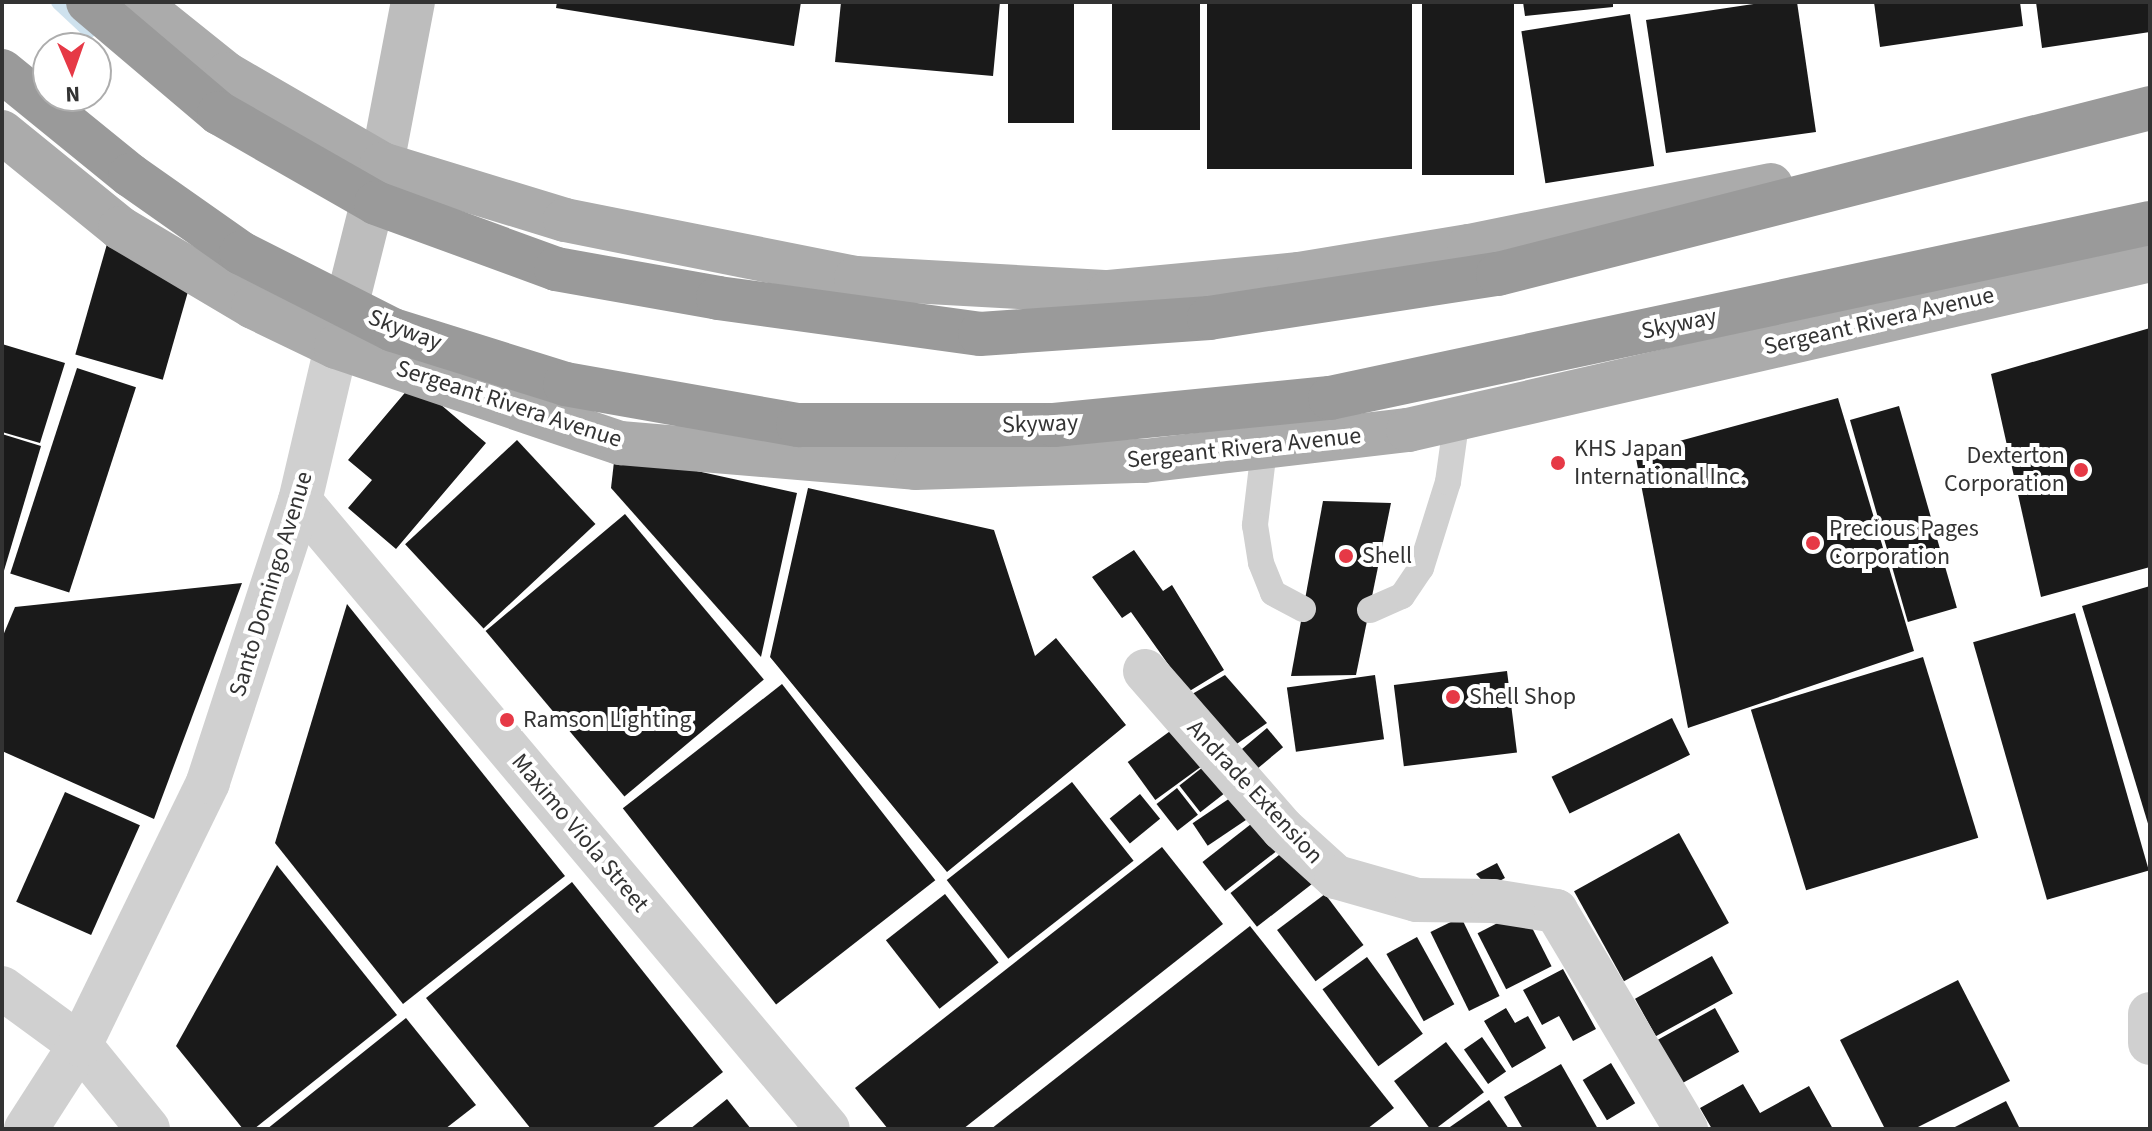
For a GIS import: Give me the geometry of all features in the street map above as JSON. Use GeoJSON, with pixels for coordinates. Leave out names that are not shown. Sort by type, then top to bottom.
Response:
{"type":"FeatureCollection","features":[{"type":"Feature","properties":{"kind":"highway"},"geometry":{"type":"LineString","coordinates":[[88,2],[219,113],[376,203],[556,269],[718,298],[980,334],[1209,318],[1498,274],[2150,108]]}},
{"type":"Feature","properties":{"kind":"highway","name":"Skyway"},"geometry":{"type":"LineString","coordinates":[[2,71],[130,175],[241,253],[393,330],[565,384],[798,425],[1054,425],[1330,398],[2150,223]]}},
{"type":"Feature","properties":{"kind":"main road"},"geometry":{"type":"LineString","coordinates":[[137,2],[227,74],[382,164],[565,220],[856,278],[1109,292],[1299,274],[1469,246],[2150,108]]}},
{"type":"Feature","properties":{"kind":"main road","name":"Santo Domingo Avenue"},"geometry":{"type":"LineString","coordinates":[[336,347],[382,164],[413,2]]}},
{"type":"Feature","properties":{"kind":"main road","name":"Sergeant Rivera Avenue"},"geometry":{"type":"LineString","coordinates":[[2,132],[120,228],[253,307],[336,347],[620,443],[915,468],[1144,461],[1408,430],[2150,260]]}},
{"type":"Feature","properties":{"kind":"street","name":"Santo Domingo Avenue"},"geometry":{"type":"LineString","coordinates":[[26,1129],[80,1045],[208,782],[300,501],[336,347]]}},
{"type":"Feature","properties":{"kind":"street","name":"Maximo Viola Street"},"geometry":{"type":"LineString","coordinates":[[300,501],[828,1129]]}},
{"type":"Feature","properties":{"kind":"street","name":"Andrade Extension"},"geometry":{"type":"LineString","coordinates":[[1145,671],[1273,819],[1336,877],[1417,900],[1493,901],[1556,911],[1686,1129]]}},
{"type":"Feature","properties":{"kind":"street"},"geometry":{"type":"LineString","coordinates":[[2,988],[80,1045],[148,1129]]}},
{"type":"Feature","properties":{"kind":"street"},"geometry":{"type":"LineString","coordinates":[[2150,1014],[2150,1043]]}},
{"type":"Feature","properties":{"kind":"lane"},"geometry":{"type":"LineString","coordinates":[[1370,610],[1402,596],[1421,568],[1448,482],[1457,417]]}},
{"type":"Feature","properties":{"kind":"lane"},"geometry":{"type":"LineString","coordinates":[[1264,449],[1255,525],[1261,563],[1273,593],[1303,609]]}},
{"type":"Feature","properties":{"kind":"building"},"geometry":{"type":"Polygon","coordinates":[[[557,2],[801,2],[794,46],[556,8],[557,2]]]}},
{"type":"Feature","properties":{"kind":"building"},"geometry":{"type":"Polygon","coordinates":[[[841,2],[1000,2],[993,76],[835,62],[841,2]]]}},
{"type":"Feature","properties":{"kind":"building"},"geometry":{"type":"Polygon","coordinates":[[[1008,2],[1074,2],[1074,123],[1008,123],[1008,2]]]}},
{"type":"Feature","properties":{"kind":"building"},"geometry":{"type":"Polygon","coordinates":[[[1112,2],[1200,2],[1200,130],[1112,130],[1112,2]]]}},
{"type":"Feature","properties":{"kind":"building"},"geometry":{"type":"Polygon","coordinates":[[[1207,2],[1412,2],[1412,169],[1207,169],[1207,2]]]}},
{"type":"Feature","properties":{"kind":"building"},"geometry":{"type":"Polygon","coordinates":[[[1422,2],[1514,2],[1514,175],[1422,175],[1422,2]]]}},
{"type":"Feature","properties":{"kind":"building"},"geometry":{"type":"Polygon","coordinates":[[[1523,2],[1613,2],[1613,7],[1525,16],[1523,2]]]}},
{"type":"Feature","properties":{"kind":"building"},"geometry":{"type":"Polygon","coordinates":[[[1767,2],[1797,2],[1816,132],[1666,153],[1646,20],[1767,2]]]}},
{"type":"Feature","properties":{"kind":"building"},"geometry":{"type":"Polygon","coordinates":[[[1874,2],[2020,2],[2023,26],[1880,47],[1874,2]]]}},
{"type":"Feature","properties":{"kind":"building"},"geometry":{"type":"Polygon","coordinates":[[[2036,2],[2150,2],[2150,32],[2042,48],[2036,2]]]}},
{"type":"Feature","properties":{"kind":"building"},"geometry":{"type":"Polygon","coordinates":[[[1630,14],[1654,166],[1545,183],[1521,31],[1630,14]]]}},
{"type":"Feature","properties":{"kind":"building"},"geometry":{"type":"Polygon","coordinates":[[[107,244],[194,269],[163,380],[75,355],[107,244]]]}},
{"type":"Feature","properties":{"kind":"building","name":"Dexterton Corporation"},"geometry":{"type":"Polygon","coordinates":[[[2150,328],[2150,567],[2041,597],[1991,374],[2150,328]]]}},
{"type":"Feature","properties":{"kind":"building"},"geometry":{"type":"Polygon","coordinates":[[[2,344],[65,363],[40,443],[2,432],[2,344]]]}},
{"type":"Feature","properties":{"kind":"building"},"geometry":{"type":"Polygon","coordinates":[[[77,368],[136,387],[69,593],[10,573],[77,368]]]}},
{"type":"Feature","properties":{"kind":"building"},"geometry":{"type":"Polygon","coordinates":[[[414,382],[486,443],[396,549],[348,508],[372,480],[348,460],[414,382]]]}},
{"type":"Feature","properties":{"kind":"building"},"geometry":{"type":"Polygon","coordinates":[[[1838,398],[1914,651],[1688,728],[1635,453],[1838,398]]]}},
{"type":"Feature","properties":{"kind":"building"},"geometry":{"type":"Polygon","coordinates":[[[1899,406],[1957,608],[1908,622],[1850,420],[1899,406]]]}},
{"type":"Feature","properties":{"kind":"building"},"geometry":{"type":"Polygon","coordinates":[[[2,434],[41,446],[3,574],[2,574],[2,434]]]}},
{"type":"Feature","properties":{"kind":"building"},"geometry":{"type":"Polygon","coordinates":[[[517,440],[595,524],[484,628],[405,544],[517,440]]]}},
{"type":"Feature","properties":{"kind":"building"},"geometry":{"type":"Polygon","coordinates":[[[615,453],[797,493],[761,657],[611,488],[615,453]]]}},
{"type":"Feature","properties":{"kind":"building"},"geometry":{"type":"Polygon","coordinates":[[[808,488],[994,530],[1035,656],[1056,638],[1126,725],[947,872],[770,657],[808,488]]]}},
{"type":"Feature","properties":{"kind":"building","name":"Shell"},"geometry":{"type":"Polygon","coordinates":[[[1323,501],[1391,503],[1356,675],[1291,676],[1323,501]]]}},
{"type":"Feature","properties":{"kind":"building"},"geometry":{"type":"Polygon","coordinates":[[[625,514],[764,679],[624,796],[486,631],[625,514]]]}},
{"type":"Feature","properties":{"kind":"building"},"geometry":{"type":"Polygon","coordinates":[[[1134,550],[1163,591],[1172,585],[1224,670],[1188,692],[1131,612],[1122,618],[1092,577],[1134,550]]]}},
{"type":"Feature","properties":{"kind":"building"},"geometry":{"type":"Polygon","coordinates":[[[242,583],[154,819],[2,751],[2,638],[15,607],[242,583]]]}},
{"type":"Feature","properties":{"kind":"building"},"geometry":{"type":"Polygon","coordinates":[[[2150,586],[2150,827],[2149,827],[2082,606],[2150,586]]]}},
{"type":"Feature","properties":{"kind":"building"},"geometry":{"type":"Polygon","coordinates":[[[347,604],[565,876],[403,1004],[275,843],[347,604]]]}},
{"type":"Feature","properties":{"kind":"building"},"geometry":{"type":"Polygon","coordinates":[[[2075,613],[2149,871],[2047,900],[1973,642],[2075,613]]]}},
{"type":"Feature","properties":{"kind":"building"},"geometry":{"type":"Polygon","coordinates":[[[1923,657],[1978,838],[1806,890],[1751,710],[1923,657]]]}},
{"type":"Feature","properties":{"kind":"building"},"geometry":{"type":"Polygon","coordinates":[[[1507,671],[1517,752],[1404,766],[1394,685],[1507,671]]]}},
{"type":"Feature","properties":{"kind":"building"},"geometry":{"type":"Polygon","coordinates":[[[1225,675],[1267,723],[1228,750],[1187,697],[1225,675]]]}},
{"type":"Feature","properties":{"kind":"building"},"geometry":{"type":"Polygon","coordinates":[[[1375,675],[1384,739],[1296,752],[1287,687],[1375,675]]]}},
{"type":"Feature","properties":{"kind":"building"},"geometry":{"type":"Polygon","coordinates":[[[782,684],[935,880],[776,1005],[623,808],[782,684]]]}},
{"type":"Feature","properties":{"kind":"building"},"geometry":{"type":"Polygon","coordinates":[[[1672,718],[1690,755],[1570,814],[1552,777],[1672,718]]]}},
{"type":"Feature","properties":{"kind":"building"},"geometry":{"type":"Polygon","coordinates":[[[1267,728],[1283,747],[1249,776],[1233,757],[1267,728]]]}},
{"type":"Feature","properties":{"kind":"building"},"geometry":{"type":"Polygon","coordinates":[[[1173,729],[1201,767],[1155,800],[1128,762],[1173,729]]]}},
{"type":"Feature","properties":{"kind":"building"},"geometry":{"type":"Polygon","coordinates":[[[1203,767],[1224,794],[1200,812],[1179,785],[1203,767]]]}},
{"type":"Feature","properties":{"kind":"building"},"geometry":{"type":"Polygon","coordinates":[[[1072,782],[1134,861],[1008,959],[947,880],[1072,782]]]}},
{"type":"Feature","properties":{"kind":"building"},"geometry":{"type":"Polygon","coordinates":[[[1177,788],[1198,815],[1177,831],[1157,804],[1177,788]]]}},
{"type":"Feature","properties":{"kind":"building"},"geometry":{"type":"Polygon","coordinates":[[[65,792],[140,825],[91,935],[16,902],[65,792]]]}},
{"type":"Feature","properties":{"kind":"building"},"geometry":{"type":"Polygon","coordinates":[[[1239,792],[1254,814],[1208,846],[1193,823],[1239,792]]]}},
{"type":"Feature","properties":{"kind":"building"},"geometry":{"type":"Polygon","coordinates":[[[1140,794],[1160,819],[1130,843],[1110,819],[1140,794]]]}},
{"type":"Feature","properties":{"kind":"building"},"geometry":{"type":"Polygon","coordinates":[[[1260,817],[1283,846],[1225,891],[1202,862],[1260,817]]]}},
{"type":"Feature","properties":{"kind":"building"},"geometry":{"type":"Polygon","coordinates":[[[1679,833],[1729,923],[1624,981],[1574,891],[1679,833]]]}},
{"type":"Feature","properties":{"kind":"building"},"geometry":{"type":"Polygon","coordinates":[[[1162,847],[1223,924],[963,1129],[888,1129],[855,1088],[1162,847]]]}},
{"type":"Feature","properties":{"kind":"building"},"geometry":{"type":"Polygon","coordinates":[[[1288,848],[1314,882],[1257,927],[1230,893],[1288,848]]]}},
{"type":"Feature","properties":{"kind":"building"},"geometry":{"type":"Polygon","coordinates":[[[1497,863],[1505,878],[1488,887],[1476,874],[1497,863]]]}},
{"type":"Feature","properties":{"kind":"building"},"geometry":{"type":"Polygon","coordinates":[[[277,865],[397,1015],[254,1129],[243,1129],[176,1046],[277,865]]]}},
{"type":"Feature","properties":{"kind":"building"},"geometry":{"type":"Polygon","coordinates":[[[572,882],[723,1072],[651,1129],[531,1129],[426,998],[572,882]]]}},
{"type":"Feature","properties":{"kind":"building"},"geometry":{"type":"Polygon","coordinates":[[[945,894],[999,963],[939,1009],[886,940],[945,894]]]}},
{"type":"Feature","properties":{"kind":"building"},"geometry":{"type":"Polygon","coordinates":[[[1325,894],[1364,945],[1316,981],[1277,930],[1325,894]]]}},
{"type":"Feature","properties":{"kind":"building"},"geometry":{"type":"Polygon","coordinates":[[[1523,910],[1552,966],[1506,989],[1478,933],[1523,910]]]}},
{"type":"Feature","properties":{"kind":"building"},"geometry":{"type":"Polygon","coordinates":[[[1461,917],[1500,996],[1469,1011],[1430,932],[1461,917]]]}},
{"type":"Feature","properties":{"kind":"building"},"geometry":{"type":"Polygon","coordinates":[[[1250,926],[1394,1108],[1367,1129],[991,1129],[1250,926]]]}},
{"type":"Feature","properties":{"kind":"building"},"geometry":{"type":"Polygon","coordinates":[[[1417,937],[1454,1004],[1424,1021],[1386,954],[1417,937]]]}},
{"type":"Feature","properties":{"kind":"building"},"geometry":{"type":"Polygon","coordinates":[[[1712,956],[1733,994],[1656,1036],[1635,999],[1712,956]]]}},
{"type":"Feature","properties":{"kind":"building"},"geometry":{"type":"Polygon","coordinates":[[[1367,957],[1423,1034],[1378,1066],[1323,989],[1367,957]]]}},
{"type":"Feature","properties":{"kind":"building"},"geometry":{"type":"Polygon","coordinates":[[[1563,969],[1596,1029],[1573,1041],[1559,1016],[1542,1025],[1523,990],[1563,969]]]}},
{"type":"Feature","properties":{"kind":"building"},"geometry":{"type":"Polygon","coordinates":[[[1958,980],[2010,1081],[1914,1129],[1885,1129],[1840,1040],[1958,980]]]}},
{"type":"Feature","properties":{"kind":"building"},"geometry":{"type":"Polygon","coordinates":[[[1506,1008],[1515,1023],[1528,1016],[1546,1048],[1512,1068],[1484,1021],[1506,1008]]]}},
{"type":"Feature","properties":{"kind":"building"},"geometry":{"type":"Polygon","coordinates":[[[1715,1008],[1739,1052],[1675,1087],[1651,1043],[1715,1008]]]}},
{"type":"Feature","properties":{"kind":"building"},"geometry":{"type":"Polygon","coordinates":[[[406,1018],[476,1105],[445,1129],[267,1129],[406,1018]]]}},
{"type":"Feature","properties":{"kind":"building"},"geometry":{"type":"Polygon","coordinates":[[[1482,1037],[1506,1071],[1488,1084],[1464,1050],[1482,1037]]]}},
{"type":"Feature","properties":{"kind":"building"},"geometry":{"type":"Polygon","coordinates":[[[1446,1042],[1484,1092],[1435,1129],[1430,1129],[1394,1081],[1446,1042]]]}},
{"type":"Feature","properties":{"kind":"building"},"geometry":{"type":"Polygon","coordinates":[[[1611,1063],[1635,1103],[1607,1120],[1583,1080],[1611,1063]]]}},
{"type":"Feature","properties":{"kind":"building"},"geometry":{"type":"Polygon","coordinates":[[[1561,1064],[1598,1129],[1523,1129],[1504,1097],[1561,1064]]]}},
{"type":"Feature","properties":{"kind":"building"},"geometry":{"type":"Polygon","coordinates":[[[1743,1084],[1760,1113],[1809,1086],[1833,1129],[1712,1129],[1700,1108],[1743,1084]]]}},
{"type":"Feature","properties":{"kind":"building"},"geometry":{"type":"Polygon","coordinates":[[[727,1099],[751,1129],[690,1129],[727,1099]]]}},
{"type":"Feature","properties":{"kind":"building"},"geometry":{"type":"Polygon","coordinates":[[[1489,1100],[1509,1129],[1447,1129],[1489,1100]]]}},
{"type":"Feature","properties":{"kind":"building"},"geometry":{"type":"Polygon","coordinates":[[[2006,1101],[2020,1129],[1951,1129],[2006,1101]]]}},
{"type":"Feature","properties":{"kind":"waterway"},"geometry":{"type":"LineString","coordinates":[[59,2],[89,30]]}},
{"type":"Feature","properties":{"kind":"place","name":"KHS Japan International Inc."},"geometry":{"type":"Point","coordinates":[1558,463]}},
{"type":"Feature","properties":{"kind":"place","name":"Dexterton Corporation"},"geometry":{"type":"Point","coordinates":[2081,470]}},
{"type":"Feature","properties":{"kind":"place","name":"Precious Pages Corporation"},"geometry":{"type":"Point","coordinates":[1813,543]}},
{"type":"Feature","properties":{"kind":"place","name":"Shell"},"geometry":{"type":"Point","coordinates":[1346,556]}},
{"type":"Feature","properties":{"kind":"place","name":"Shell Shop"},"geometry":{"type":"Point","coordinates":[1453,697]}},
{"type":"Feature","properties":{"kind":"place","name":"Ramson Lighting"},"geometry":{"type":"Point","coordinates":[507,720]}}]}
